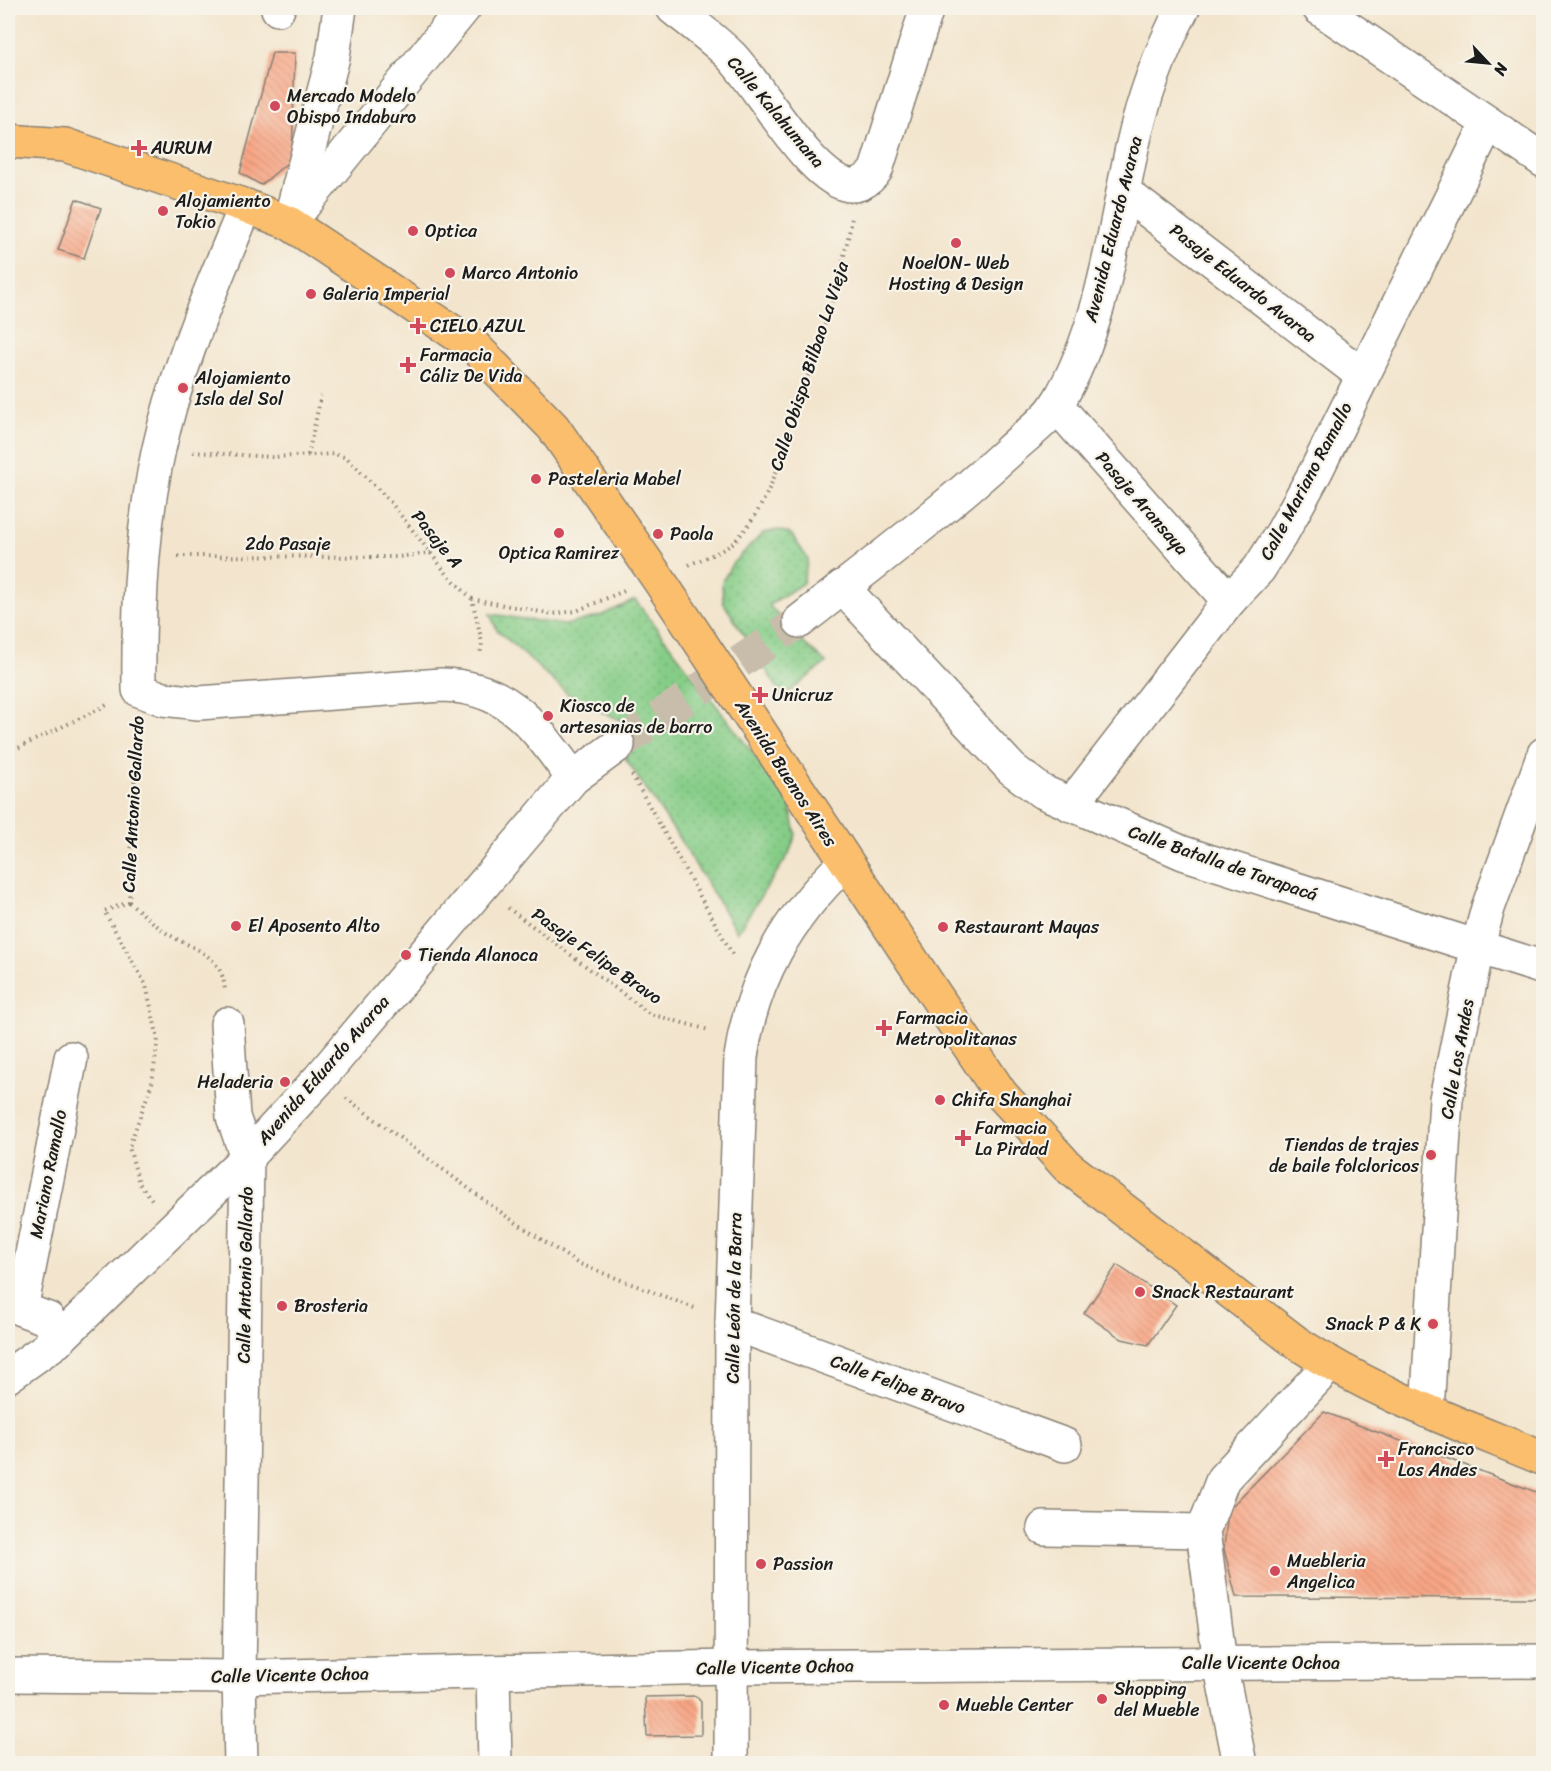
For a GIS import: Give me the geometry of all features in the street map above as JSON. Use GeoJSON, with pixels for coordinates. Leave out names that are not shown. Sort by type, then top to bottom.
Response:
{"type":"FeatureCollection","features":[{"type":"Feature","properties":{"kind":"main road","name":"Avenida Buenos Aires"},"geometry":{"type":"LineString","coordinates":[[8,141],[65,145],[246,206],[289,223],[474,346],[553,427],[658,580],[1001,1094],[1068,1167],[1297,1343],[1330,1364],[1427,1411],[1544,1459]]}},
{"type":"Feature","properties":{"kind":"street"},"geometry":{"type":"LineString","coordinates":[[289,223],[333,57],[340,8]]}},
{"type":"Feature","properties":{"kind":"street"},"geometry":{"type":"LineString","coordinates":[[289,223],[464,8]]}},
{"type":"Feature","properties":{"kind":"street","name":"Calle Kalahumana"},"geometry":{"type":"LineString","coordinates":[[673,8],[730,55],[814,162],[832,177],[843,183],[855,185]]}},
{"type":"Feature","properties":{"kind":"street"},"geometry":{"type":"LineString","coordinates":[[855,185],[867,180],[876,170],[927,8]]}},
{"type":"Feature","properties":{"kind":"street","name":"Avenida Eduardo Avaroa"},"geometry":{"type":"LineString","coordinates":[[800,621],[989,469],[1056,405],[1083,348],[1110,258],[1132,147],[1162,48],[1183,8]]}},
{"type":"Feature","properties":{"kind":"street"},"geometry":{"type":"LineString","coordinates":[[1319,8],[1544,161]]}},
{"type":"Feature","properties":{"kind":"street","name":"Calle Mariano Ramallo"},"geometry":{"type":"LineString","coordinates":[[1071,805],[1228,600],[1259,569],[1283,531],[1488,123]]}},
{"type":"Feature","properties":{"kind":"street","name":"Pasaje Eduardo Avaroa"},"geometry":{"type":"LineString","coordinates":[[1124,192],[1362,375]]}},
{"type":"Feature","properties":{"kind":"street","name":"Calle Antonio Gallardo"},"geometry":{"type":"LineString","coordinates":[[139,690],[144,555],[160,444],[199,317],[246,206]]}},
{"type":"Feature","properties":{"kind":"street","name":"Pasaje Aransaya"},"geometry":{"type":"LineString","coordinates":[[1056,405],[1228,600]]}},
{"type":"Feature","properties":{"kind":"street","name":"Calle Batalla de Tarapacá"},"geometry":{"type":"LineString","coordinates":[[843,588],[1012,769],[1041,791],[1183,853],[1477,949],[1544,968]]}},
{"type":"Feature","properties":{"kind":"street"},"geometry":{"type":"LineString","coordinates":[[139,690],[163,699],[199,703],[441,685],[474,688],[519,711],[573,778]]}},
{"type":"Feature","properties":{"kind":"street","name":"Avenida Eduardo Avaroa"},"geometry":{"type":"LineString","coordinates":[[8,1376],[57,1341],[247,1157],[320,1079],[477,888],[573,778],[617,746]]}},
{"type":"Feature","properties":{"kind":"street","name":"Calle Los Andes"},"geometry":{"type":"LineString","coordinates":[[1427,1411],[1446,1099],[1477,949],[1488,908],[1544,754]]}},
{"type":"Feature","properties":{"kind":"street","name":"Calle León de la Barra"},"geometry":{"type":"LineString","coordinates":[[732,1764],[730,1667],[732,1323],[741,1057],[746,1024],[758,987],[774,951],[816,890],[845,863]]}},
{"type":"Feature","properties":{"kind":"street","name":"Calle Antonio Gallardo"},"geometry":{"type":"LineString","coordinates":[[227,1024],[233,1117],[247,1157],[238,1677],[241,1764]]}},
{"type":"Feature","properties":{"kind":"street","name":"Mariano Ramallo"},"geometry":{"type":"LineString","coordinates":[[57,1341],[48,1319],[21,1309],[71,1058]]}},
{"type":"Feature","properties":{"kind":"street","name":"Calle Felipe Bravo"},"geometry":{"type":"LineString","coordinates":[[732,1323],[1065,1445]]}},
{"type":"Feature","properties":{"kind":"street"},"geometry":{"type":"LineString","coordinates":[[1240,1764],[1220,1663],[1203,1531],[1223,1479],[1330,1364]]}},
{"type":"Feature","properties":{"kind":"street"},"geometry":{"type":"LineString","coordinates":[[1044,1528],[1203,1531]]}},
{"type":"Feature","properties":{"kind":"street","name":"Calle Vicente Ochoa"},"geometry":{"type":"LineString","coordinates":[[8,1675],[238,1677],[730,1667],[1544,1661]]}},
{"type":"Feature","properties":{"kind":"street"},"geometry":{"type":"LineString","coordinates":[[493,1672],[495,1764]]}},
{"type":"Feature","properties":{"kind":"path","name":"Calle Obispo Bilbao La Vieja"},"geometry":{"type":"LineString","coordinates":[[471,599],[552,614],[576,611],[614,594],[658,580],[732,543],[758,512],[773,479],[843,267],[855,185]]}},
{"type":"Feature","properties":{"kind":"path"},"geometry":{"type":"LineString","coordinates":[[308,455],[321,396]]}},
{"type":"Feature","properties":{"kind":"path","name":"Pasaje A"},"geometry":{"type":"LineString","coordinates":[[160,444],[204,455],[272,457],[335,454],[347,458],[388,499],[471,599],[482,642],[474,688]]}},
{"type":"Feature","properties":{"kind":"path","name":"2do Pasaje"},"geometry":{"type":"LineString","coordinates":[[144,555],[227,558],[397,557],[431,553]]}},
{"type":"Feature","properties":{"kind":"path"},"geometry":{"type":"LineString","coordinates":[[8,753],[139,690]]}},
{"type":"Feature","properties":{"kind":"path","name":"Calle Antonio Gallardo"},"geometry":{"type":"LineString","coordinates":[[139,690],[129,902],[167,933],[203,951],[224,979],[227,1024]]}},
{"type":"Feature","properties":{"kind":"path"},"geometry":{"type":"LineString","coordinates":[[617,746],[638,788],[736,959]]}},
{"type":"Feature","properties":{"kind":"path","name":"Pasaje Felipe Bravo"},"geometry":{"type":"LineString","coordinates":[[477,888],[650,1014],[709,1030],[712,1021]]}},
{"type":"Feature","properties":{"kind":"path"},"geometry":{"type":"LineString","coordinates":[[129,902],[104,911],[146,985],[158,1039],[152,1083],[129,1147],[139,1183],[155,1204]]}},
{"type":"Feature","properties":{"kind":"path"},"geometry":{"type":"LineString","coordinates":[[320,1079],[506,1216],[577,1263],[732,1323]]}},
{"type":"Feature","properties":{"kind":"green space"},"geometry":{"type":"Polygon","coordinates":[[[778,530],[791,534],[808,559],[803,583],[769,605],[798,638],[826,663],[783,697],[723,602],[722,582],[732,564],[763,533],[778,530]]]}},
{"type":"Feature","properties":{"kind":"green space"},"geometry":{"type":"Polygon","coordinates":[[[635,600],[789,800],[796,834],[789,854],[737,932],[675,832],[625,758],[640,742],[628,723],[576,701],[497,630],[490,614],[565,625],[600,616],[635,600]]]}},
{"type":"Feature","properties":{"kind":"building","name":"Mercado Modelo Obispo Indaburo"},"geometry":{"type":"Polygon","coordinates":[[[272,53],[295,53],[292,159],[261,185],[240,173],[272,53]]]}},
{"type":"Feature","properties":{"kind":"building"},"geometry":{"type":"Polygon","coordinates":[[[76,199],[101,208],[84,258],[58,250],[76,199]]]}},
{"type":"Feature","properties":{"kind":"building"},"geometry":{"type":"Polygon","coordinates":[[[1117,1265],[1176,1305],[1148,1345],[1122,1339],[1084,1313],[1117,1265]]]}},
{"type":"Feature","properties":{"kind":"building"},"geometry":{"type":"Polygon","coordinates":[[[1324,1412],[1544,1495],[1544,1598],[1236,1597],[1224,1549],[1228,1510],[1324,1412]]]}},
{"type":"Feature","properties":{"kind":"building"},"geometry":{"type":"Polygon","coordinates":[[[696,1696],[701,1702],[701,1735],[647,1736],[645,1697],[696,1696]]]}},
{"type":"Feature","properties":{"kind":"tunnel"},"geometry":{"type":"LineString","coordinates":[[618,745],[800,621]]}},
{"type":"Feature","properties":{"kind":"place","name":"Mercado Modelo Obispo Indaburo"},"geometry":{"type":"Point","coordinates":[275,106]}},
{"type":"Feature","properties":{"kind":"place","name":"AURUM"},"geometry":{"type":"Point","coordinates":[139,148]}},
{"type":"Feature","properties":{"kind":"place","name":"Alojamiento Tokio"},"geometry":{"type":"Point","coordinates":[163,211]}},
{"type":"Feature","properties":{"kind":"place","name":"Optica"},"geometry":{"type":"Point","coordinates":[413,231]}},
{"type":"Feature","properties":{"kind":"place","name":"NoelON- Web Hosting & Design"},"geometry":{"type":"Point","coordinates":[956,243]}},
{"type":"Feature","properties":{"kind":"place","name":"Marco Antonio"},"geometry":{"type":"Point","coordinates":[450,273]}},
{"type":"Feature","properties":{"kind":"place","name":"Galeria Imperial"},"geometry":{"type":"Point","coordinates":[311,294]}},
{"type":"Feature","properties":{"kind":"place","name":"CIELO AZUL"},"geometry":{"type":"Point","coordinates":[418,326]}},
{"type":"Feature","properties":{"kind":"place","name":"Farmacia Cáliz De Vida"},"geometry":{"type":"Point","coordinates":[408,365]}},
{"type":"Feature","properties":{"kind":"place","name":"Alojamiento Isla del Sol"},"geometry":{"type":"Point","coordinates":[183,388]}},
{"type":"Feature","properties":{"kind":"place","name":"Pasteleria Mabel"},"geometry":{"type":"Point","coordinates":[536,479]}},
{"type":"Feature","properties":{"kind":"place","name":"Optica Ramirez"},"geometry":{"type":"Point","coordinates":[559,533]}},
{"type":"Feature","properties":{"kind":"place","name":"Paola"},"geometry":{"type":"Point","coordinates":[658,534]}},
{"type":"Feature","properties":{"kind":"place","name":"Unicruz"},"geometry":{"type":"Point","coordinates":[760,695]}},
{"type":"Feature","properties":{"kind":"place","name":"Kiosco de artesanias de barro"},"geometry":{"type":"Point","coordinates":[548,716]}},
{"type":"Feature","properties":{"kind":"place","name":"El Aposento Alto"},"geometry":{"type":"Point","coordinates":[236,926]}},
{"type":"Feature","properties":{"kind":"place","name":"Restaurant Mayas"},"geometry":{"type":"Point","coordinates":[943,927]}},
{"type":"Feature","properties":{"kind":"place","name":"Tienda Alanoca"},"geometry":{"type":"Point","coordinates":[406,955]}},
{"type":"Feature","properties":{"kind":"place","name":"Farmacia Metropolitanas"},"geometry":{"type":"Point","coordinates":[884,1028]}},
{"type":"Feature","properties":{"kind":"place","name":"Heladeria"},"geometry":{"type":"Point","coordinates":[285,1082]}},
{"type":"Feature","properties":{"kind":"place","name":"Chifa Shanghai"},"geometry":{"type":"Point","coordinates":[940,1100]}},
{"type":"Feature","properties":{"kind":"place","name":"Farmacia La Pirdad"},"geometry":{"type":"Point","coordinates":[963,1138]}},
{"type":"Feature","properties":{"kind":"place","name":"Tiendas de trajes de baile folcloricos"},"geometry":{"type":"Point","coordinates":[1431,1155]}},
{"type":"Feature","properties":{"kind":"place","name":"Snack Restaurant"},"geometry":{"type":"Point","coordinates":[1140,1292]}},
{"type":"Feature","properties":{"kind":"place","name":"Brosteria"},"geometry":{"type":"Point","coordinates":[282,1306]}},
{"type":"Feature","properties":{"kind":"place","name":"Snack P & K"},"geometry":{"type":"Point","coordinates":[1433,1324]}},
{"type":"Feature","properties":{"kind":"place","name":"Francisco Los Andes"},"geometry":{"type":"Point","coordinates":[1386,1459]}},
{"type":"Feature","properties":{"kind":"place","name":"Passion"},"geometry":{"type":"Point","coordinates":[761,1564]}},
{"type":"Feature","properties":{"kind":"place","name":"Muebleria Angelica"},"geometry":{"type":"Point","coordinates":[1275,1571]}},
{"type":"Feature","properties":{"kind":"place","name":"Shopping del Mueble"},"geometry":{"type":"Point","coordinates":[1102,1699]}},
{"type":"Feature","properties":{"kind":"place","name":"Mueble Center"},"geometry":{"type":"Point","coordinates":[944,1705]}}]}
